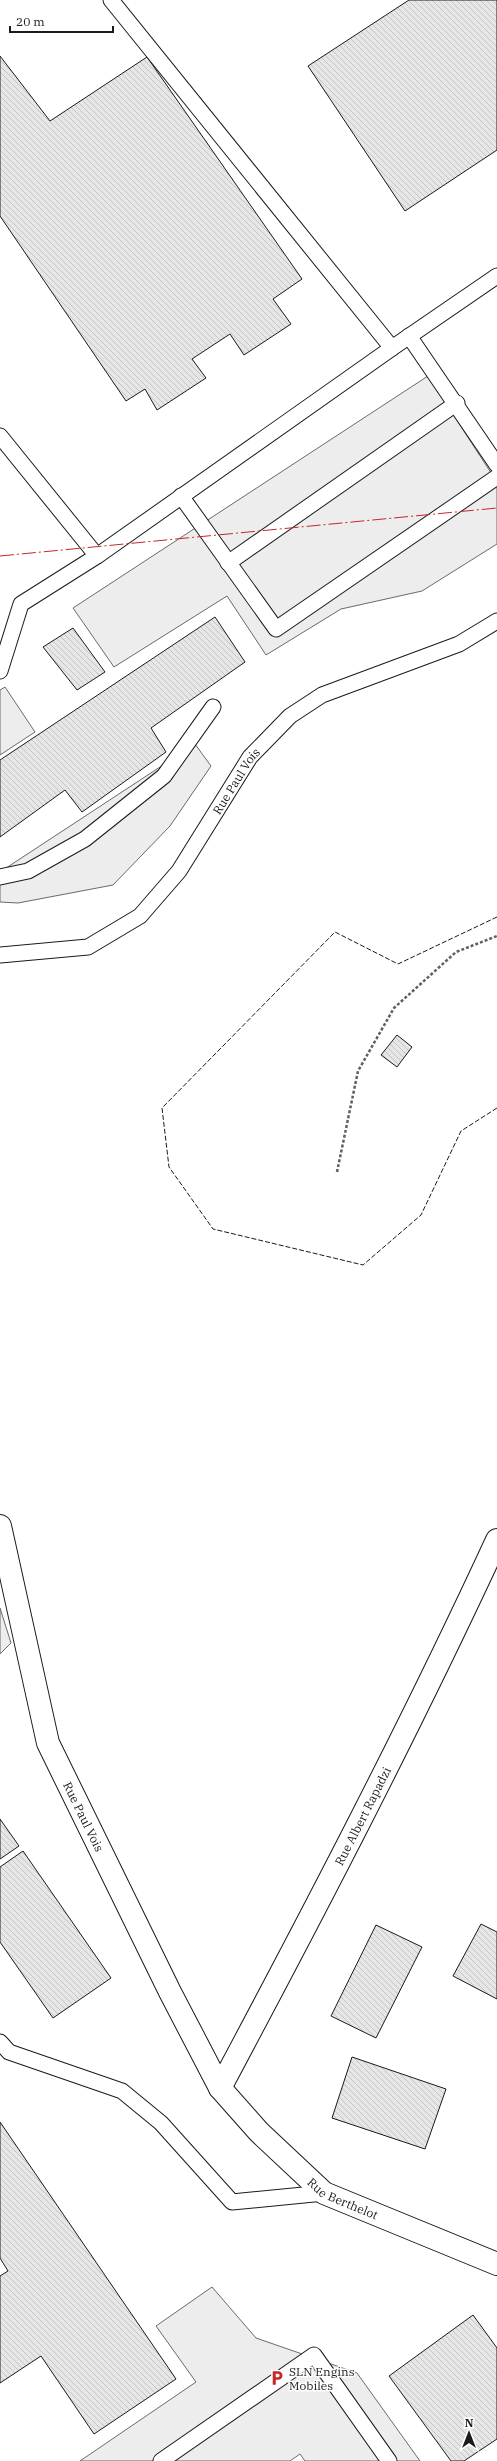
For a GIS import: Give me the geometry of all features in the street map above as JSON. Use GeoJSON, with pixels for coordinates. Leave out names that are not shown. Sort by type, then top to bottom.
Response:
{"type":"FeatureCollection","features":[{"type":"Feature","properties":{"kind":"street","name":"Rue Paul Vois"},"geometry":{"type":"LineString","coordinates":[[0,1526],[48,1743],[170,1992],[220,2088]]}},
{"type":"Feature","properties":{"kind":"street","name":"Rue Albert Rapadzi"},"geometry":{"type":"LineString","coordinates":[[220,2088],[341,1860],[435,1675],[497,1540]]}},
{"type":"Feature","properties":{"kind":"street","name":"Rue Berthelot"},"geometry":{"type":"LineString","coordinates":[[220,2088],[259,2132],[324,2192],[497,2264]]}},
{"type":"Feature","properties":{"kind":"lane"},"geometry":{"type":"LineString","coordinates":[[111,0],[392,348]]}},
{"type":"Feature","properties":{"kind":"lane"},"geometry":{"type":"LineString","coordinates":[[0,670],[20,604],[97,556],[409,336],[497,276]]}},
{"type":"Feature","properties":{"kind":"lane"},"geometry":{"type":"LineString","coordinates":[[409,336],[457,403],[497,465]]}},
{"type":"Feature","properties":{"kind":"lane"},"geometry":{"type":"LineString","coordinates":[[228,563],[457,403]]}},
{"type":"Feature","properties":{"kind":"lane"},"geometry":{"type":"LineString","coordinates":[[0,436],[97,556]]}},
{"type":"Feature","properties":{"kind":"lane"},"geometry":{"type":"LineString","coordinates":[[181,496],[276,629],[497,477]]}},
{"type":"Feature","properties":{"kind":"lane","name":"Rue Paul Vois"},"geometry":{"type":"LineString","coordinates":[[0,955],[88,946],[140,916],[179,871],[250,757],[290,716],[322,695],[459,644],[497,621]]}},
{"type":"Feature","properties":{"kind":"lane"},"geometry":{"type":"LineString","coordinates":[[0,877],[28,871],[91,834],[164,776],[213,707]]}},
{"type":"Feature","properties":{"kind":"lane"},"geometry":{"type":"LineString","coordinates":[[0,2042],[9,2052],[122,2090],[161,2123],[232,2202],[324,2192]]}},
{"type":"Feature","properties":{"kind":"lane"},"geometry":{"type":"LineString","coordinates":[[161,2461],[314,2355],[389,2461]]}},
{"type":"Feature","properties":{"kind":"path"},"geometry":{"type":"LineString","coordinates":[[337,1172],[358,1071],[394,1008],[456,952],[497,936]]}},
{"type":"Feature","properties":{"kind":"shaded area"},"geometry":{"type":"Polygon","coordinates":[[[428,376],[497,482],[497,544],[422,591],[341,609],[266,655],[227,596],[114,667],[73,608],[428,376]]]}},
{"type":"Feature","properties":{"kind":"shaded area"},"geometry":{"type":"Polygon","coordinates":[[[5,687],[35,732],[0,755],[0,690],[5,687]]]}},
{"type":"Feature","properties":{"kind":"shaded area"},"geometry":{"type":"Polygon","coordinates":[[[195,744],[211,766],[170,826],[113,885],[18,903],[0,902],[0,872],[195,744]]]}},
{"type":"Feature","properties":{"kind":"shaded area"},"geometry":{"type":"Polygon","coordinates":[[[0,1608],[11,1643],[0,1654],[0,1608]]]}},
{"type":"Feature","properties":{"kind":"shaded area","name":"SLN Engins Mobiles"},"geometry":{"type":"Polygon","coordinates":[[[212,2287],[256,2338],[357,2373],[420,2461],[305,2461],[300,2454],[290,2461],[80,2461],[196,2382],[156,2326],[212,2287]]]}},
{"type":"Feature","properties":{"kind":"building"},"geometry":{"type":"Polygon","coordinates":[[[409,0],[497,0],[497,150],[405,211],[308,66],[409,0]]]}},
{"type":"Feature","properties":{"kind":"building"},"geometry":{"type":"Polygon","coordinates":[[[0,56],[50,121],[147,57],[302,279],[273,299],[291,324],[244,355],[230,334],[192,359],[206,378],[157,410],[145,389],[126,401],[0,216],[0,56]]]}},
{"type":"Feature","properties":{"kind":"building"},"geometry":{"type":"Polygon","coordinates":[[[215,617],[245,662],[151,728],[166,752],[82,812],[65,790],[0,837],[0,760],[215,617]]]}},
{"type":"Feature","properties":{"kind":"building"},"geometry":{"type":"Polygon","coordinates":[[[73,628],[105,672],[77,690],[43,647],[73,628]]]}},
{"type":"Feature","properties":{"kind":"building"},"geometry":{"type":"Polygon","coordinates":[[[397,1035],[412,1047],[397,1067],[381,1055],[397,1035]]]}},
{"type":"Feature","properties":{"kind":"building"},"geometry":{"type":"Polygon","coordinates":[[[0,1819],[19,1846],[0,1859],[0,1819]]]}},
{"type":"Feature","properties":{"kind":"building"},"geometry":{"type":"Polygon","coordinates":[[[23,1851],[111,1978],[53,2018],[0,1942],[0,1867],[23,1851]]]}},
{"type":"Feature","properties":{"kind":"building"},"geometry":{"type":"Polygon","coordinates":[[[481,1924],[497,1932],[497,1999],[453,1976],[481,1924]]]}},
{"type":"Feature","properties":{"kind":"building"},"geometry":{"type":"Polygon","coordinates":[[[376,1925],[422,1947],[376,2038],[331,2016],[376,1925]]]}},
{"type":"Feature","properties":{"kind":"building"},"geometry":{"type":"Polygon","coordinates":[[[352,2057],[446,2089],[425,2149],[332,2118],[352,2057]]]}},
{"type":"Feature","properties":{"kind":"building"},"geometry":{"type":"Polygon","coordinates":[[[0,2122],[176,2379],[94,2434],[41,2356],[0,2383],[0,2276],[8,2271],[0,2258],[0,2122]]]}},
{"type":"Feature","properties":{"kind":"building"},"geometry":{"type":"Polygon","coordinates":[[[473,2315],[497,2348],[497,2439],[464,2461],[451,2461],[389,2376],[473,2315]]]}},
{"type":"Feature","properties":{"kind":"fence"},"geometry":{"type":"LineString","coordinates":[[497,917],[398,964],[335,932],[162,1108],[169,1167],[213,1229],[363,1265],[421,1215],[461,1131],[497,1108]]}},
{"type":"Feature","properties":{"kind":"power"},"geometry":{"type":"LineString","coordinates":[[0,556],[497,508]]}},
{"type":"Feature","properties":{"kind":"place","name":"SLN Engins Mobiles"},"geometry":{"type":"Point","coordinates":[277,2378]}}]}
